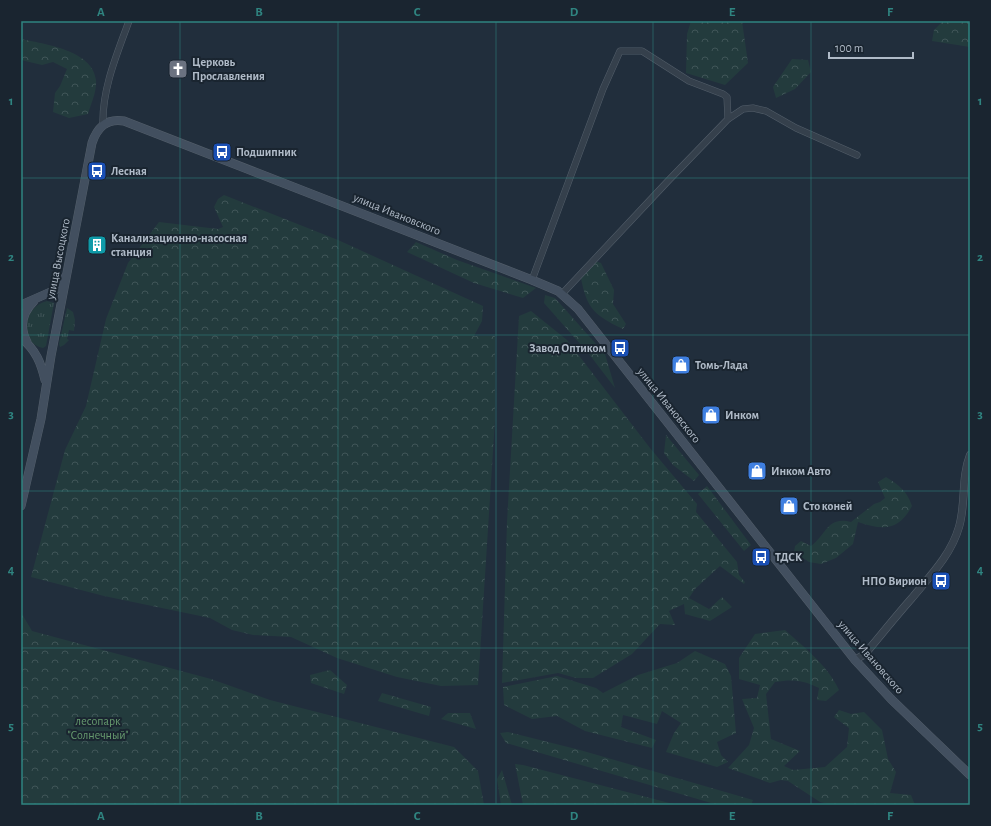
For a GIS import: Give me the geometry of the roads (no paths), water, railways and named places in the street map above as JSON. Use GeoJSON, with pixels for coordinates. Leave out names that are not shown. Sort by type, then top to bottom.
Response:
{"type":"FeatureCollection","features":[{"type":"Feature","properties":{"kind":"main road","name":"улица Ивановского"},"geometry":{"type":"LineString","coordinates":[[103,124],[118,120],[131,124],[242,169],[346,207],[532,280],[562,294],[578,309],[855,660],[891,699],[970,775]]}},
{"type":"Feature","properties":{"kind":"main road","name":"улица Высоцкого"},"geometry":{"type":"LineString","coordinates":[[21,506],[41,420],[51,356],[69,270],[92,143],[95,134],[103,124]]}},
{"type":"Feature","properties":{"kind":"main road"},"geometry":{"type":"LineString","coordinates":[[21,305],[55,290],[69,270]]}},
{"type":"Feature","properties":{"kind":"main road"},"geometry":{"type":"LineString","coordinates":[[28,345],[22,328],[22,322],[29,306],[37,299],[63,296]]}},
{"type":"Feature","properties":{"kind":"main road"},"geometry":{"type":"LineString","coordinates":[[21,338],[36,352],[42,366],[46,385]]}},
{"type":"Feature","properties":{"kind":"main road"},"geometry":{"type":"LineString","coordinates":[[36,352],[51,356]]}},
{"type":"Feature","properties":{"kind":"street"},"geometry":{"type":"LineString","coordinates":[[103,124],[102,109],[105,94],[129,21]]}},
{"type":"Feature","properties":{"kind":"street"},"geometry":{"type":"LineString","coordinates":[[532,280],[603,89],[620,51],[642,51],[689,81],[723,94],[727,97],[728,119]]}},
{"type":"Feature","properties":{"kind":"street"},"geometry":{"type":"LineString","coordinates":[[562,294],[668,180],[728,119],[744,109],[753,108],[766,111],[796,128],[857,155]]}},
{"type":"Feature","properties":{"kind":"street"},"geometry":{"type":"LineString","coordinates":[[855,660],[865,654],[932,575],[947,553],[959,526],[963,508],[966,468],[970,455]]}},
{"type":"Feature","properties":{"kind":"place","name":"Церковь Прославления"},"geometry":{"type":"Point","coordinates":[178,69]}},
{"type":"Feature","properties":{"kind":"place","name":"Подшипник"},"geometry":{"type":"Point","coordinates":[222,152]}},
{"type":"Feature","properties":{"kind":"place","name":"Лесная"},"geometry":{"type":"Point","coordinates":[97,171]}},
{"type":"Feature","properties":{"kind":"place","name":"Канализационно-насосная станция"},"geometry":{"type":"Point","coordinates":[97,245]}},
{"type":"Feature","properties":{"kind":"place","name":"Завод Оптиком"},"geometry":{"type":"Point","coordinates":[620,348]}},
{"type":"Feature","properties":{"kind":"place","name":"Томь-Лада"},"geometry":{"type":"Point","coordinates":[681,365]}},
{"type":"Feature","properties":{"kind":"place","name":"Инком"},"geometry":{"type":"Point","coordinates":[711,415]}},
{"type":"Feature","properties":{"kind":"place","name":"Инком Авто"},"geometry":{"type":"Point","coordinates":[757,471]}},
{"type":"Feature","properties":{"kind":"place","name":"Сто коней"},"geometry":{"type":"Point","coordinates":[789,506]}},
{"type":"Feature","properties":{"kind":"place","name":"ТДСК"},"geometry":{"type":"Point","coordinates":[761,557]}},
{"type":"Feature","properties":{"kind":"place","name":"НПО Вирион"},"geometry":{"type":"Point","coordinates":[941,581]}},
{"type":"Feature","properties":{"kind":"park label","name":"лесопарк \"Солнечный\""},"geometry":{"type":"Point","coordinates":[98,728]}}]}
